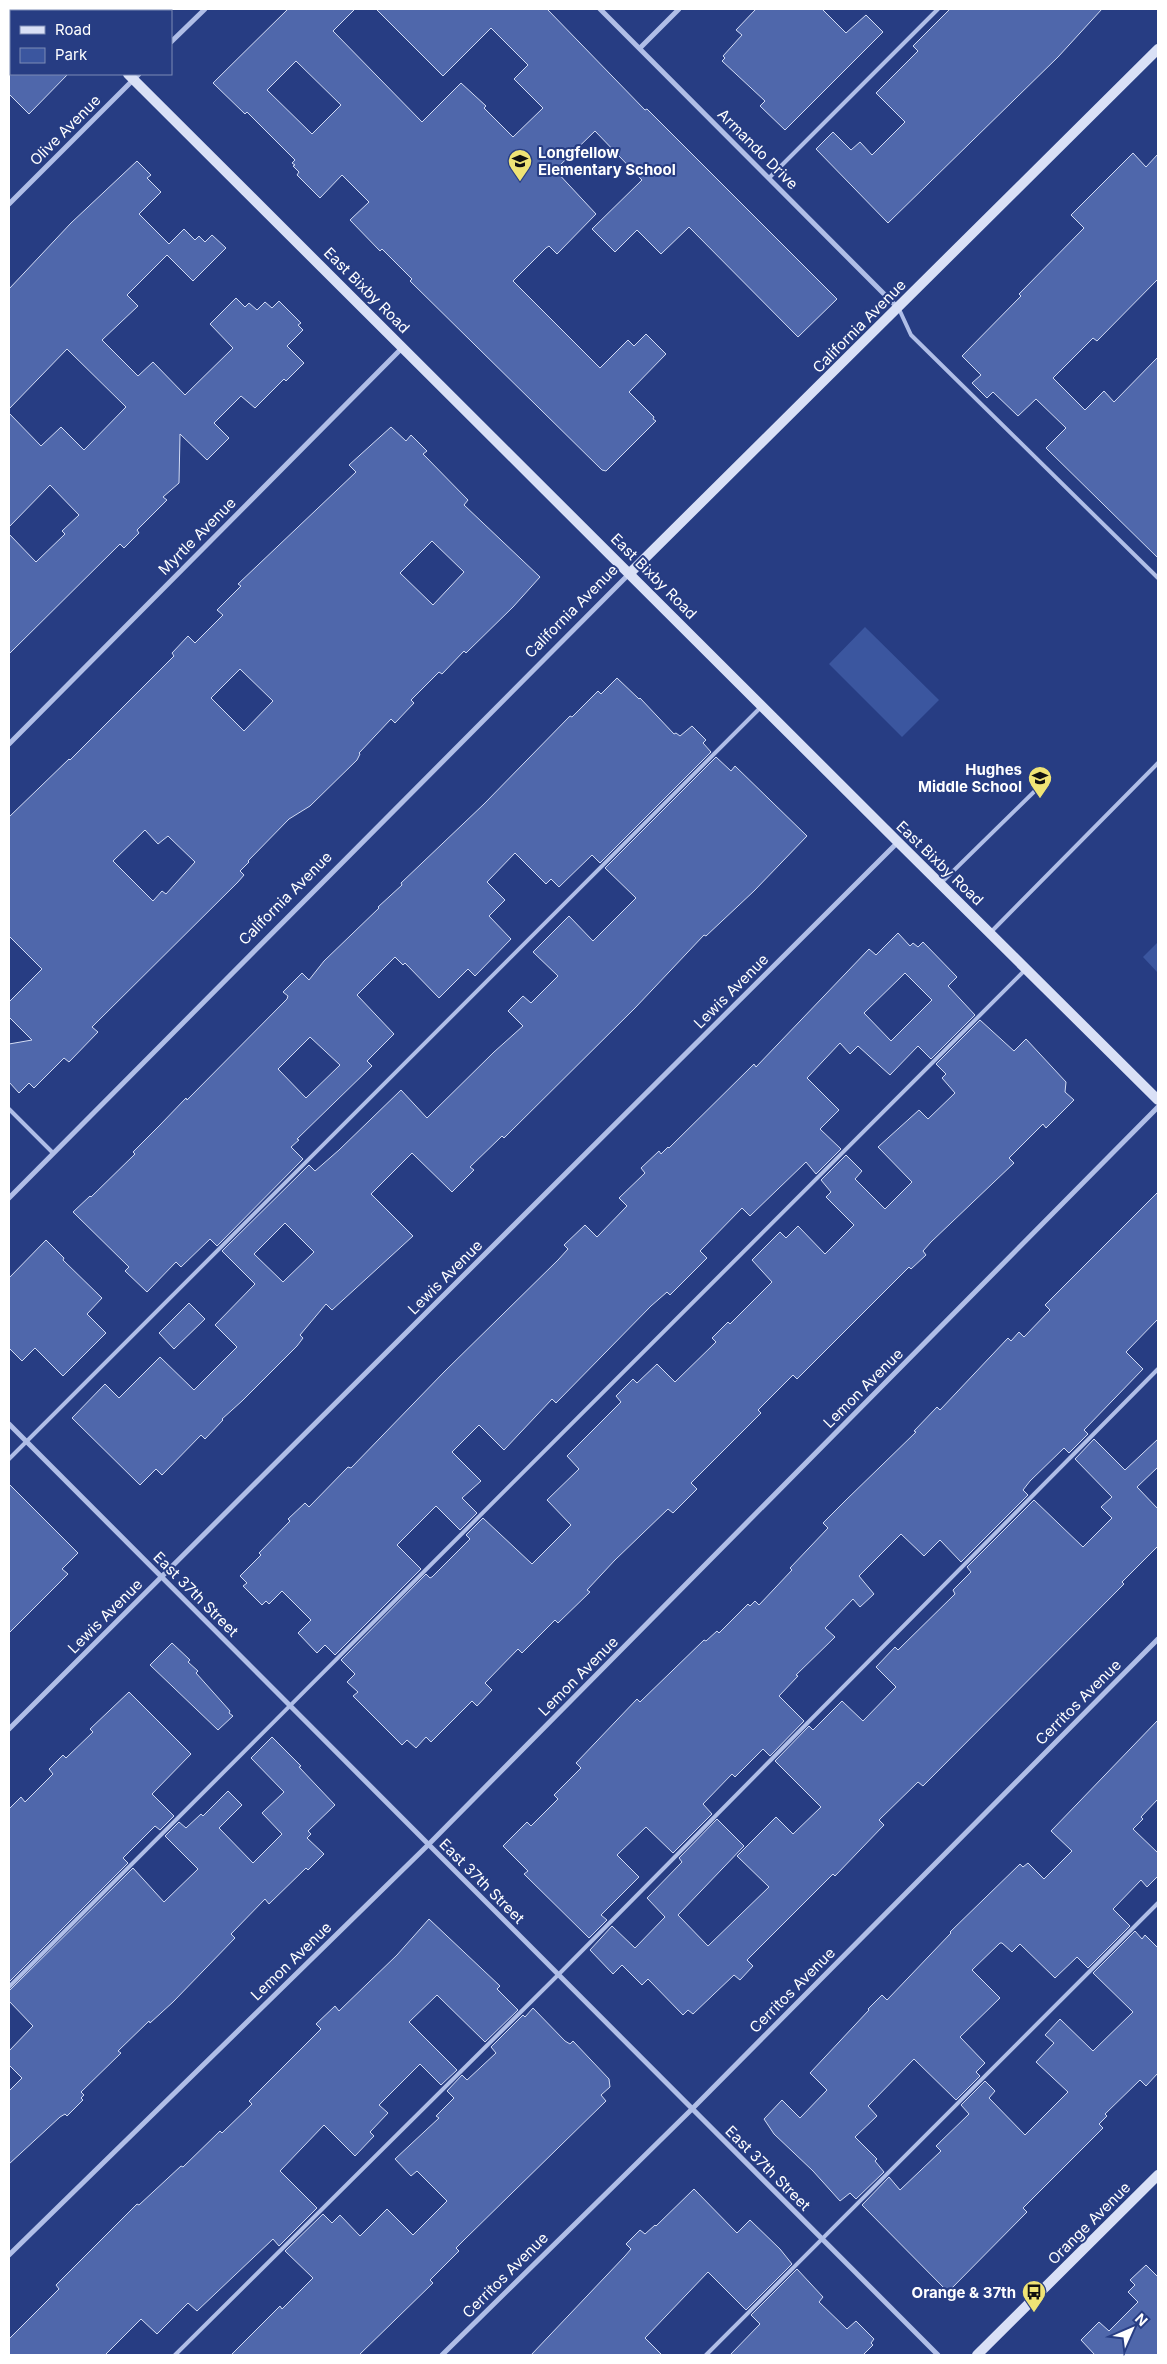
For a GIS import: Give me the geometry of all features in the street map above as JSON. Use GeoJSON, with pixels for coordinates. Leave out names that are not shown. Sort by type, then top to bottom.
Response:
{"type":"FeatureCollection","features":[{"type":"Feature","properties":{"kind":"street"},"geometry":{"type":"LineString","coordinates":[[172,41],[205,9]]}},
{"type":"Feature","properties":{"kind":"street","name":"Armando Drive"},"geometry":{"type":"LineString","coordinates":[[600,9],[898,308]]}},
{"type":"Feature","properties":{"kind":"street"},"geometry":{"type":"LineString","coordinates":[[640,48],[679,9]]}},
{"type":"Feature","properties":{"kind":"street","name":"California Avenue"},"geometry":{"type":"LineString","coordinates":[[9,1198],[630,573],[1158,50]]}},
{"type":"Feature","properties":{"kind":"street","name":"Olive Avenue"},"geometry":{"type":"LineString","coordinates":[[9,204],[134,76]]}},
{"type":"Feature","properties":{"kind":"street","name":"East Bixby Road"},"geometry":{"type":"LineString","coordinates":[[134,76],[1158,1100]]}},
{"type":"Feature","properties":{"kind":"street","name":"Myrtle Avenue"},"geometry":{"type":"LineString","coordinates":[[9,744],[403,346]]}},
{"type":"Feature","properties":{"kind":"street","name":"Lewis Avenue"},"geometry":{"type":"LineString","coordinates":[[9,1729],[898,842]]}},
{"type":"Feature","properties":{"kind":"street","name":"Lemon Avenue"},"geometry":{"type":"LineString","coordinates":[[9,2255],[428,1845],[1158,1107]]}},
{"type":"Feature","properties":{"kind":"street","name":"East 37th Street"},"geometry":{"type":"LineString","coordinates":[[9,1424],[938,2355]]}},
{"type":"Feature","properties":{"kind":"street","name":"Cerritos Avenue"},"geometry":{"type":"LineString","coordinates":[[442,2355],[692,2109],[1158,1639]]}},
{"type":"Feature","properties":{"kind":"street","name":"Orange Avenue"},"geometry":{"type":"LineString","coordinates":[[978,2355],[1158,2175]]}},
{"type":"Feature","properties":{"kind":"lane"},"geometry":{"type":"LineString","coordinates":[[769,178],[938,9]]}},
{"type":"Feature","properties":{"kind":"lane"},"geometry":{"type":"LineString","coordinates":[[898,308],[911,335],[1158,578]]}},
{"type":"Feature","properties":{"kind":"lane"},"geometry":{"type":"LineString","coordinates":[[9,1459],[762,706]]}},
{"type":"Feature","properties":{"kind":"lane"},"geometry":{"type":"LineString","coordinates":[[990,933],[1158,763]]}},
{"type":"Feature","properties":{"kind":"lane"},"geometry":{"type":"LineString","coordinates":[[941,884],[1043,783]]}},
{"type":"Feature","properties":{"kind":"lane"},"geometry":{"type":"LineString","coordinates":[[9,1987],[1026,969]]}},
{"type":"Feature","properties":{"kind":"lane"},"geometry":{"type":"LineString","coordinates":[[9,1109],[53,1153]]}},
{"type":"Feature","properties":{"kind":"lane"},"geometry":{"type":"LineString","coordinates":[[175,2355],[558,1975],[1158,1369]]}},
{"type":"Feature","properties":{"kind":"lane"},"geometry":{"type":"LineString","coordinates":[[706,2355],[1158,1903]]}},
{"type":"Feature","properties":{"kind":"green space"},"geometry":{"type":"Polygon","coordinates":[[[865,627],[939,700],[902,737],[829,664],[865,627]]]}},
{"type":"Feature","properties":{"kind":"green space"},"geometry":{"type":"Polygon","coordinates":[[[1158,942],[1158,973],[1143,957],[1158,942]]]}},
{"type":"Feature","properties":{"kind":"building"},"geometry":{"type":"Polygon","coordinates":[[[288,9],[355,9],[333,31],[422,122],[461,83],[486,106],[484,108],[513,137],[543,108],[514,79],[528,65],[491,28],[443,76],[376,9],[547,9],[645,110],[647,109],[837,299],[798,337],[689,227],[661,254],[637,230],[615,252],[592,229],[642,180],[595,131],[555,170],[596,214],[557,254],[549,246],[513,281],[600,368],[628,340],[634,346],[646,334],[666,354],[629,392],[656,421],[606,471],[602,470],[410,281],[412,279],[382,249],[380,251],[350,220],[369,202],[342,175],[320,198],[297,175],[299,172],[292,163],[295,160],[247,112],[245,114],[213,83],[288,9]],[[296,61],[267,90],[312,134],[341,105],[296,61]]]}},
{"type":"Feature","properties":{"kind":"building"},"geometry":{"type":"Polygon","coordinates":[[[756,9],[822,9],[846,33],[866,15],[883,32],[785,130],[760,106],[765,101],[722,61],[725,58],[723,56],[742,35],[736,30],[756,9]]]}},
{"type":"Feature","properties":{"kind":"building"},"geometry":{"type":"Polygon","coordinates":[[[950,9],[1102,9],[1058,57],[888,223],[816,149],[833,132],[851,150],[860,142],[872,155],[905,122],[876,93],[918,51],[913,46],[950,9]]]}},
{"type":"Feature","properties":{"kind":"building"},"geometry":{"type":"Polygon","coordinates":[[[9,74],[67,75],[29,114],[9,94],[9,74]]]}},
{"type":"Feature","properties":{"kind":"building"},"geometry":{"type":"Polygon","coordinates":[[[1133,153],[1146,167],[1158,154],[1158,279],[1097,341],[1093,338],[1053,378],[1085,410],[1104,391],[1114,402],[1158,357],[1158,558],[1046,448],[1066,428],[1036,399],[1018,416],[993,392],[987,398],[972,383],[981,375],[962,356],[1021,296],[1019,294],[1084,228],[1071,215],[1133,153]]]}},
{"type":"Feature","properties":{"kind":"building"},"geometry":{"type":"Polygon","coordinates":[[[137,161],[151,175],[147,178],[161,192],[139,214],[169,244],[184,229],[195,240],[199,236],[205,242],[212,235],[226,248],[193,281],[167,255],[127,295],[138,306],[102,340],[138,376],[153,362],[185,395],[233,348],[210,324],[236,298],[245,307],[249,303],[257,310],[265,302],[272,308],[279,301],[301,323],[298,325],[303,330],[287,346],[304,363],[286,381],[284,379],[255,408],[241,396],[214,423],[229,438],[207,460],[180,434],[179,483],[163,497],[167,500],[137,530],[139,533],[124,548],[120,544],[9,654],[9,534],[36,562],[65,534],[62,531],[79,515],[50,485],[9,527],[9,413],[41,446],[61,427],[84,450],[126,407],[67,349],[9,409],[9,289],[71,223],[137,161]]]}},
{"type":"Feature","properties":{"kind":"building"},"geometry":{"type":"Polygon","coordinates":[[[391,427],[406,441],[411,435],[427,451],[423,454],[468,500],[464,505],[540,577],[513,607],[466,653],[464,651],[442,674],[439,672],[411,700],[414,703],[395,723],[391,719],[359,753],[357,760],[310,806],[289,819],[248,861],[240,871],[244,875],[238,882],[92,1027],[98,1032],[69,1062],[64,1058],[34,1088],[29,1083],[19,1093],[9,1082],[9,1044],[32,1040],[9,1017],[9,1002],[42,969],[9,936],[9,817],[70,760],[174,656],[172,653],[188,636],[195,643],[223,615],[217,610],[241,586],[238,584],[356,472],[349,465],[391,427]],[[432,541],[400,573],[433,605],[464,572],[432,541]],[[240,669],[211,698],[244,731],[273,701],[240,669]],[[145,830],[113,861],[153,901],[162,891],[166,894],[195,862],[168,836],[158,844],[145,830]]]}},
{"type":"Feature","properties":{"kind":"building"},"geometry":{"type":"Polygon","coordinates":[[[617,678],[640,698],[674,734],[676,733],[680,736],[692,726],[706,740],[703,743],[711,752],[600,863],[592,855],[559,887],[551,879],[546,884],[515,853],[487,882],[505,900],[489,916],[511,939],[475,976],[468,969],[439,998],[405,963],[403,965],[395,957],[357,995],[394,1034],[367,1061],[372,1066],[297,1139],[299,1140],[291,1147],[303,1159],[217,1246],[210,1239],[181,1267],[176,1262],[147,1292],[125,1271],[129,1267],[73,1212],[135,1154],[133,1152],[287,999],[288,996],[283,992],[302,973],[309,980],[324,961],[402,885],[401,883],[484,804],[570,716],[572,717],[598,691],[601,694],[617,678]],[[310,1037],[278,1069],[306,1098],[340,1065],[310,1037]]]}},
{"type":"Feature","properties":{"kind":"building"},"geometry":{"type":"Polygon","coordinates":[[[716,757],[731,771],[735,766],[807,836],[754,891],[706,936],[704,935],[635,1008],[504,1138],[502,1136],[470,1167],[474,1170],[452,1192],[412,1153],[371,1194],[413,1236],[332,1310],[326,1304],[300,1335],[303,1338],[297,1346],[222,1419],[205,1439],[201,1435],[162,1475],[156,1469],[140,1485],[72,1418],[105,1384],[119,1398],[160,1357],[194,1390],[237,1347],[215,1325],[255,1284],[222,1251],[309,1165],[315,1171],[401,1090],[427,1118],[523,1026],[508,1011],[523,996],[531,1003],[558,976],[533,952],[569,916],[593,941],[636,898],[605,868],[716,757]],[[285,1223],[254,1254],[283,1282],[314,1252],[285,1223]]]}},
{"type":"Feature","properties":{"kind":"building"},"geometry":{"type":"Polygon","coordinates":[[[898,933],[910,946],[913,943],[918,947],[923,942],[957,977],[948,986],[975,1015],[931,1059],[918,1046],[890,1075],[858,1046],[850,1054],[840,1043],[807,1078],[839,1110],[820,1129],[841,1149],[816,1174],[806,1162],[750,1216],[742,1208],[700,1251],[707,1258],[670,1295],[667,1292],[651,1306],[556,1403],[552,1399],[504,1450],[479,1425],[452,1452],[481,1481],[462,1498],[477,1513],[460,1530],[436,1506],[397,1545],[421,1569],[335,1655],[325,1645],[317,1653],[298,1633],[311,1620],[282,1591],[269,1604],[266,1601],[262,1605],[243,1586],[247,1583],[240,1576],[290,1521],[288,1519],[305,1503],[309,1507],[348,1467],[351,1468],[444,1372],[558,1260],[568,1249],[564,1245],[585,1225],[597,1237],[627,1206],[619,1198],[645,1173],[641,1168],[659,1151],[661,1154],[669,1148],[754,1064],[756,1067],[869,949],[876,955],[898,933]],[[905,973],[864,1013],[891,1041],[932,1000],[905,973]]]}},
{"type":"Feature","properties":{"kind":"building"},"geometry":{"type":"Polygon","coordinates":[[[980,1020],[1014,1051],[1026,1039],[1066,1082],[1065,1092],[1074,1100],[1046,1128],[1043,1124],[1009,1158],[1014,1163],[931,1242],[923,1251],[926,1255],[911,1269],[909,1267],[797,1379],[793,1375],[758,1410],[761,1413],[691,1483],[697,1489],[673,1513],[668,1509],[615,1560],[587,1590],[590,1592],[558,1623],[555,1620],[522,1653],[518,1649],[485,1683],[492,1690],[477,1706],[472,1701],[431,1742],[426,1737],[416,1748],[407,1740],[402,1745],[353,1696],[358,1692],[347,1682],[355,1674],[341,1660],[426,1574],[430,1578],[432,1577],[470,1539],[466,1535],[483,1518],[532,1564],[571,1525],[547,1500],[579,1469],[567,1456],[621,1402],[616,1396],[633,1379],[637,1383],[657,1364],[675,1382],[716,1342],[712,1338],[728,1322],[730,1324],[772,1282],[752,1260],[780,1232],[786,1238],[798,1226],[825,1254],[854,1225],[826,1197],[831,1192],[821,1180],[846,1155],[862,1171],[855,1179],[885,1209],[912,1182],[878,1147],[919,1110],[928,1119],[955,1093],[942,1078],[946,1074],[936,1064],[980,1020]]]}},
{"type":"Feature","properties":{"kind":"building"},"geometry":{"type":"Polygon","coordinates":[[[1158,1192],[1158,1319],[1126,1352],[1143,1369],[1084,1430],[1088,1434],[1069,1453],[1064,1448],[1030,1481],[1023,1490],[1028,1495],[961,1562],[940,1540],[924,1556],[901,1534],[859,1576],[874,1594],[860,1607],[853,1599],[825,1628],[835,1637],[796,1675],[798,1676],[779,1696],[804,1721],[770,1756],[763,1749],[735,1777],[732,1774],[703,1804],[712,1814],[673,1853],[646,1827],[617,1855],[639,1877],[601,1915],[607,1920],[589,1938],[524,1874],[528,1871],[503,1846],[527,1822],[531,1826],[558,1799],[554,1795],[581,1768],[576,1763],[637,1699],[640,1702],[704,1640],[706,1641],[717,1631],[719,1633],[748,1604],[750,1606],[755,1601],[759,1605],[792,1570],[790,1568],[828,1528],[823,1523],[916,1432],[914,1431],[937,1407],[940,1410],[1008,1338],[1011,1341],[1019,1332],[1024,1337],[1050,1310],[1045,1305],[1158,1192]]]}},
{"type":"Feature","properties":{"kind":"building"},"geometry":{"type":"Polygon","coordinates":[[[46,1240],[64,1258],[63,1260],[102,1298],[87,1314],[106,1333],[63,1376],[35,1348],[22,1361],[9,1348],[9,1278],[46,1240]]]}},
{"type":"Feature","properties":{"kind":"building"},"geometry":{"type":"Polygon","coordinates":[[[189,1303],[205,1319],[174,1349],[159,1333],[189,1303]]]}},
{"type":"Feature","properties":{"kind":"building"},"geometry":{"type":"Polygon","coordinates":[[[1094,1439],[1125,1470],[1158,1439],[1158,1467],[1137,1487],[1158,1509],[1158,1546],[1122,1582],[1124,1584],[923,1786],[918,1782],[879,1820],[884,1825],[835,1876],[833,1874],[747,1960],[753,1966],[740,1980],[734,1975],[693,2014],[688,2010],[683,2015],[648,1979],[642,1985],[622,1965],[613,1974],[590,1950],[612,1926],[635,1948],[665,1917],[647,1898],[682,1862],[679,1858],[717,1819],[744,1846],[678,1915],[708,1946],[769,1887],[737,1856],[776,1817],[793,1834],[821,1807],[775,1761],[809,1726],[813,1730],[842,1701],[863,1721],[896,1687],[876,1667],[895,1647],[898,1650],[955,1594],[953,1590],[971,1572],[967,1567],[1034,1500],[1083,1547],[1112,1518],[1101,1507],[1112,1497],[1075,1459],[1094,1439]]]}},
{"type":"Feature","properties":{"kind":"building"},"geometry":{"type":"Polygon","coordinates":[[[9,1484],[78,1553],[62,1569],[68,1574],[9,1633],[9,1484]]]}},
{"type":"Feature","properties":{"kind":"building"},"geometry":{"type":"Polygon","coordinates":[[[172,1643],[190,1660],[188,1662],[198,1671],[196,1673],[233,1716],[218,1730],[150,1665],[172,1643]]]}},
{"type":"Feature","properties":{"kind":"building"},"geometry":{"type":"Polygon","coordinates":[[[129,1692],[191,1754],[152,1794],[174,1816],[160,1830],[155,1826],[123,1858],[128,1863],[9,1982],[9,1809],[21,1797],[25,1802],[53,1774],[49,1769],[63,1755],[66,1758],[93,1732],[90,1729],[129,1692]]]}},
{"type":"Feature","properties":{"kind":"building"},"geometry":{"type":"Polygon","coordinates":[[[1158,1720],[1158,1799],[1141,1817],[1143,1819],[1133,1829],[1158,1853],[1158,1876],[1147,1887],[1141,1880],[1113,1909],[1130,1926],[1088,1968],[1077,1957],[1055,1978],[1020,1944],[1012,1952],[1000,1943],[972,1970],[1000,1998],[960,2037],[985,2063],[976,2072],[980,2076],[956,2100],[914,2059],[868,2106],[877,2116],[855,2137],[877,2159],[875,2161],[884,2172],[856,2199],[850,2193],[840,2201],[813,2171],[774,2134],[764,2119],[782,2100],[800,2118],[827,2090],[810,2073],[882,1995],[887,2000],[950,1932],[1020,1864],[1023,1867],[1028,1863],[1044,1879],[1072,1851],[1051,1831],[1158,1720]]]}},
{"type":"Feature","properties":{"kind":"building"},"geometry":{"type":"Polygon","coordinates":[[[272,1737],[301,1766],[299,1767],[335,1805],[308,1831],[311,1834],[307,1838],[324,1854],[308,1870],[306,1868],[269,1904],[265,1899],[231,1934],[235,1938],[173,2002],[150,2023],[149,2021],[118,2051],[121,2053],[81,2092],[84,2095],[81,2098],[83,2100],[67,2116],[65,2114],[60,2117],[9,2164],[9,2091],[22,2078],[9,2065],[9,2051],[33,2026],[9,2001],[9,1991],[133,1868],[164,1902],[198,1869],[165,1836],[179,1822],[186,1828],[201,1814],[203,1816],[228,1791],[242,1805],[219,1828],[253,1863],[282,1834],[262,1813],[284,1792],[251,1758],[272,1737]]]}},
{"type":"Feature","properties":{"kind":"building"},"geometry":{"type":"Polygon","coordinates":[[[429,1919],[500,1986],[497,1989],[518,2010],[485,2042],[437,1995],[409,2022],[457,2070],[441,2085],[420,2064],[379,2105],[388,2113],[370,2132],[374,2136],[355,2156],[324,2125],[280,2171],[317,2208],[279,2246],[273,2239],[197,2311],[188,2303],[157,2334],[141,2319],[105,2355],[9,2355],[9,2339],[59,2289],[56,2285],[137,2204],[139,2205],[181,2166],[183,2167],[220,2131],[222,2133],[252,2104],[249,2101],[321,2029],[316,2024],[335,2006],[339,2011],[397,1955],[429,1919]]]}},
{"type":"Feature","properties":{"kind":"building"},"geometry":{"type":"Polygon","coordinates":[[[1135,1931],[1142,1939],[1145,1935],[1158,1948],[1158,2073],[1146,2086],[1140,2080],[1105,2114],[1107,2116],[1099,2124],[1103,2128],[1023,2208],[1027,2212],[948,2292],[862,2205],[889,2177],[900,2190],[941,2151],[936,2146],[969,2114],[961,2105],[985,2081],[995,2091],[989,2098],[1025,2135],[1068,2092],[1036,2062],[1054,2043],[1045,2035],[1060,2019],[1093,2051],[1133,2012],[1093,1973],[1135,1931]]]}},
{"type":"Feature","properties":{"kind":"building"},"geometry":{"type":"Polygon","coordinates":[[[533,2008],[565,2041],[570,2044],[573,2041],[609,2079],[610,2087],[601,2095],[606,2101],[456,2248],[459,2251],[430,2280],[433,2283],[359,2355],[231,2355],[280,2306],[282,2309],[313,2278],[285,2251],[323,2214],[332,2223],[340,2215],[360,2236],[387,2209],[413,2235],[447,2201],[417,2171],[411,2176],[395,2159],[439,2118],[436,2116],[454,2098],[447,2091],[462,2075],[467,2080],[496,2053],[491,2047],[523,2015],[525,2017],[533,2008]]]}},
{"type":"Feature","properties":{"kind":"building"},"geometry":{"type":"Polygon","coordinates":[[[694,2189],[737,2233],[750,2220],[780,2249],[792,2264],[746,2310],[708,2272],[645,2338],[662,2355],[531,2355],[631,2249],[626,2244],[640,2230],[645,2234],[656,2226],[694,2189]]]}},
{"type":"Feature","properties":{"kind":"building"},"geometry":{"type":"Polygon","coordinates":[[[1146,2265],[1158,2277],[1158,2355],[1095,2355],[1081,2340],[1099,2322],[1109,2331],[1138,2302],[1128,2292],[1135,2285],[1130,2280],[1146,2265]]]}},
{"type":"Feature","properties":{"kind":"building"},"geometry":{"type":"Polygon","coordinates":[[[797,2269],[823,2297],[819,2302],[847,2329],[856,2321],[874,2339],[871,2343],[873,2345],[863,2355],[730,2355],[760,2324],[751,2315],[797,2269]]]}},
{"type":"Feature","properties":{"kind":"place","name":"Longfellow Elementary School"},"geometry":{"type":"Point","coordinates":[520,182]}},
{"type":"Feature","properties":{"kind":"place","name":"Hughes Middle School"},"geometry":{"type":"Point","coordinates":[1040,799]}},
{"type":"Feature","properties":{"kind":"place","name":"Orange & 37th"},"geometry":{"type":"Point","coordinates":[1034,2313]}}]}
